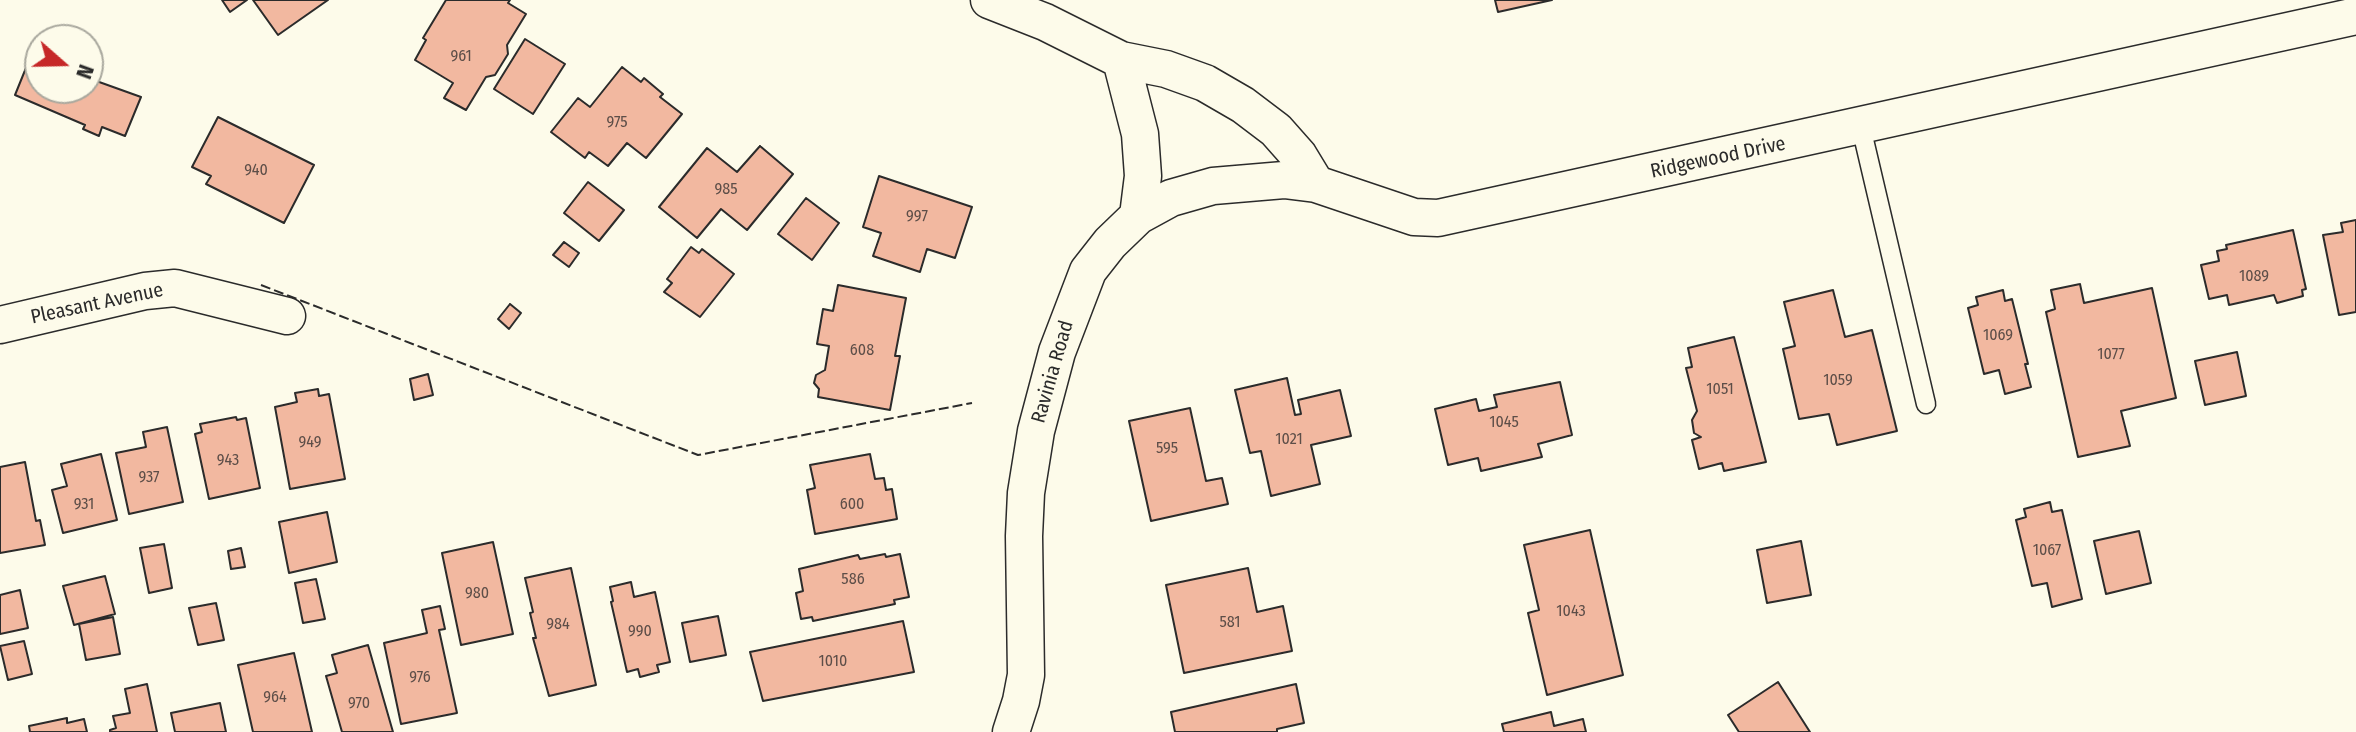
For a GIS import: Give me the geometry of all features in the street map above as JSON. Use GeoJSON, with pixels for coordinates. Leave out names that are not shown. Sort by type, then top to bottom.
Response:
{"type":"FeatureCollection","features":[{"type":"Feature","properties":{"kind":"street"},"geometry":{"type":"LineString","coordinates":[[989,0],[1045,22],[1121,60],[1166,69],[1205,83],[1243,105],[1276,130],[1299,156],[1316,184]]}},
{"type":"Feature","properties":{"kind":"street","name":"Ridgewood Drive"},"geometry":{"type":"LineString","coordinates":[[1316,184],[1414,217],[1438,218],[2356,16]]}},
{"type":"Feature","properties":{"kind":"street"},"geometry":{"type":"LineString","coordinates":[[1121,60],[1140,134],[1143,176],[1138,216]]}},
{"type":"Feature","properties":{"kind":"street","name":"Ravinia Road"},"geometry":{"type":"LineString","coordinates":[[1005,730],[1021,701],[1026,675],[1024,536],[1026,493],[1036,431],[1057,352],[1088,271],[1110,243],[1138,216],[1171,198],[1213,186],[1284,180],[1316,184]]}},
{"type":"Feature","properties":{"kind":"street","name":"Pleasant Avenue"},"geometry":{"type":"LineString","coordinates":[[0,325],[145,291],[175,288],[287,316]]}},
{"type":"Feature","properties":{"kind":"lane"},"geometry":{"type":"LineString","coordinates":[[1861,127],[1926,404]]}},
{"type":"Feature","properties":{"kind":"building"},"geometry":{"type":"Polygon","coordinates":[[[222,0],[247,0],[230,12],[222,0]]]}},
{"type":"Feature","properties":{"kind":"building"},"geometry":{"type":"Polygon","coordinates":[[[253,0],[328,0],[278,35],[253,0]]]}},
{"type":"Feature","properties":{"kind":"building"},"geometry":{"type":"Polygon","coordinates":[[[446,0],[510,0],[508,3],[526,14],[507,45],[508,54],[495,75],[486,77],[466,110],[444,98],[453,83],[415,60],[426,40],[423,38],[446,0]]]}},
{"type":"Feature","properties":{"kind":"building"},"geometry":{"type":"Polygon","coordinates":[[[1495,0],[1552,0],[1498,12],[1495,0]]]}},
{"type":"Feature","properties":{"kind":"building"},"geometry":{"type":"Polygon","coordinates":[[[525,39],[565,64],[533,114],[494,89],[525,39]]]}},
{"type":"Feature","properties":{"kind":"building"},"geometry":{"type":"Polygon","coordinates":[[[622,67],[641,82],[644,78],[663,94],[660,97],[682,114],[646,158],[627,143],[608,166],[589,152],[585,158],[551,132],[578,98],[590,107],[622,67]]]}},
{"type":"Feature","properties":{"kind":"building"},"geometry":{"type":"Polygon","coordinates":[[[24,73],[24,99],[15,95],[24,73]]]}},
{"type":"Feature","properties":{"kind":"building"},"geometry":{"type":"Polygon","coordinates":[[[104,84],[141,97],[125,136],[102,127],[99,136],[83,129],[85,125],[36,104],[104,104],[104,84]]]}},
{"type":"Feature","properties":{"kind":"building"},"geometry":{"type":"Polygon","coordinates":[[[218,117],[314,165],[284,223],[206,184],[211,176],[192,167],[218,117]]]}},
{"type":"Feature","properties":{"kind":"building"},"geometry":{"type":"Polygon","coordinates":[[[760,146],[793,174],[747,230],[721,209],[697,238],[659,207],[707,148],[737,172],[760,146]]]}},
{"type":"Feature","properties":{"kind":"building"},"geometry":{"type":"Polygon","coordinates":[[[879,176],[972,207],[955,258],[927,249],[920,272],[873,256],[881,233],[863,227],[879,176]]]}},
{"type":"Feature","properties":{"kind":"building"},"geometry":{"type":"Polygon","coordinates":[[[588,182],[624,210],[599,241],[564,213],[588,182]]]}},
{"type":"Feature","properties":{"kind":"building"},"geometry":{"type":"Polygon","coordinates":[[[806,198],[839,223],[812,260],[778,234],[806,198]]]}},
{"type":"Feature","properties":{"kind":"building"},"geometry":{"type":"Polygon","coordinates":[[[2356,220],[2356,312],[2339,315],[2323,235],[2343,232],[2341,223],[2356,220]]]}},
{"type":"Feature","properties":{"kind":"building"},"geometry":{"type":"Polygon","coordinates":[[[2293,230],[2306,289],[2302,290],[2303,296],[2277,303],[2274,295],[2229,305],[2227,295],[2209,299],[2201,265],[2219,261],[2217,251],[2227,249],[2226,245],[2293,230]]]}},
{"type":"Feature","properties":{"kind":"building"},"geometry":{"type":"Polygon","coordinates":[[[564,242],[579,253],[569,267],[553,255],[564,242]]]}},
{"type":"Feature","properties":{"kind":"building"},"geometry":{"type":"Polygon","coordinates":[[[691,247],[699,253],[702,249],[734,274],[700,317],[664,292],[672,283],[667,279],[691,247]]]}},
{"type":"Feature","properties":{"kind":"building"},"geometry":{"type":"Polygon","coordinates":[[[2080,284],[2084,303],[2152,288],[2176,398],[2121,411],[2130,446],[2078,457],[2046,312],[2055,309],[2051,290],[2080,284]]]}},
{"type":"Feature","properties":{"kind":"building"},"geometry":{"type":"Polygon","coordinates":[[[838,285],[906,298],[895,356],[900,356],[890,410],[818,397],[819,389],[814,383],[816,375],[825,370],[829,346],[817,344],[823,309],[833,311],[838,285]]]}},
{"type":"Feature","properties":{"kind":"building"},"geometry":{"type":"Polygon","coordinates":[[[1833,290],[1845,337],[1872,330],[1897,431],[1837,445],[1829,414],[1799,419],[1783,349],[1795,346],[1784,302],[1833,290]]]}},
{"type":"Feature","properties":{"kind":"building"},"geometry":{"type":"Polygon","coordinates":[[[2003,290],[2005,301],[2012,299],[2031,387],[2005,394],[1999,370],[1984,374],[1968,308],[1978,305],[1976,297],[2003,290]]]}},
{"type":"Feature","properties":{"kind":"building"},"geometry":{"type":"Polygon","coordinates":[[[510,304],[521,313],[509,329],[498,319],[510,304]]]}},
{"type":"Feature","properties":{"kind":"building"},"geometry":{"type":"Polygon","coordinates":[[[1734,337],[1766,462],[1724,471],[1722,463],[1699,469],[1692,440],[1701,437],[1694,433],[1692,420],[1697,411],[1686,368],[1692,367],[1688,348],[1734,337]]]}},
{"type":"Feature","properties":{"kind":"building"},"geometry":{"type":"Polygon","coordinates":[[[2237,352],[2246,396],[2205,405],[2195,361],[2237,352]]]}},
{"type":"Feature","properties":{"kind":"building"},"geometry":{"type":"Polygon","coordinates":[[[428,374],[433,395],[414,400],[410,379],[428,374]]]}},
{"type":"Feature","properties":{"kind":"building"},"geometry":{"type":"Polygon","coordinates":[[[1287,378],[1295,415],[1301,414],[1298,400],[1340,390],[1351,436],[1311,445],[1320,484],[1271,496],[1261,451],[1250,453],[1235,390],[1287,378]]]}},
{"type":"Feature","properties":{"kind":"building"},"geometry":{"type":"Polygon","coordinates":[[[1560,382],[1572,435],[1538,444],[1542,457],[1481,471],[1478,458],[1448,465],[1435,409],[1476,399],[1479,411],[1497,407],[1494,395],[1560,382]]]}},
{"type":"Feature","properties":{"kind":"building"},"geometry":{"type":"Polygon","coordinates":[[[318,389],[319,396],[329,394],[345,479],[290,489],[275,407],[297,402],[295,393],[318,389]]]}},
{"type":"Feature","properties":{"kind":"building"},"geometry":{"type":"Polygon","coordinates":[[[1190,408],[1206,481],[1222,478],[1228,504],[1151,521],[1129,421],[1190,408]]]}},
{"type":"Feature","properties":{"kind":"building"},"geometry":{"type":"Polygon","coordinates":[[[236,417],[237,420],[246,418],[260,488],[209,499],[195,434],[202,432],[200,424],[236,417]]]}},
{"type":"Feature","properties":{"kind":"building"},"geometry":{"type":"Polygon","coordinates":[[[167,427],[183,502],[129,514],[116,453],[146,447],[143,432],[167,427]]]}},
{"type":"Feature","properties":{"kind":"building"},"geometry":{"type":"Polygon","coordinates":[[[101,454],[117,520],[63,533],[52,490],[67,486],[61,464],[101,454]]]}},
{"type":"Feature","properties":{"kind":"building"},"geometry":{"type":"Polygon","coordinates":[[[870,454],[875,479],[884,478],[886,490],[892,489],[897,519],[815,534],[807,490],[815,488],[810,465],[870,454]]]}},
{"type":"Feature","properties":{"kind":"building"},"geometry":{"type":"Polygon","coordinates":[[[25,462],[36,521],[40,520],[45,545],[0,553],[0,467],[25,462]]]}},
{"type":"Feature","properties":{"kind":"building"},"geometry":{"type":"Polygon","coordinates":[[[2050,502],[2052,512],[2062,510],[2082,599],[2052,607],[2047,583],[2032,586],[2016,520],[2026,517],[2024,509],[2050,502]]]}},
{"type":"Feature","properties":{"kind":"building"},"geometry":{"type":"Polygon","coordinates":[[[327,512],[337,562],[289,573],[279,522],[327,512]]]}},
{"type":"Feature","properties":{"kind":"building"},"geometry":{"type":"Polygon","coordinates":[[[1590,530],[1623,675],[1547,695],[1528,613],[1539,610],[1524,545],[1590,530]]]}},
{"type":"Feature","properties":{"kind":"building"},"geometry":{"type":"Polygon","coordinates":[[[2139,531],[2151,583],[2106,594],[2094,541],[2139,531]]]}},
{"type":"Feature","properties":{"kind":"building"},"geometry":{"type":"Polygon","coordinates":[[[1801,541],[1811,595],[1767,603],[1757,550],[1801,541]]]}},
{"type":"Feature","properties":{"kind":"building"},"geometry":{"type":"Polygon","coordinates":[[[493,542],[513,634],[461,645],[442,553],[493,542]]]}},
{"type":"Feature","properties":{"kind":"building"},"geometry":{"type":"Polygon","coordinates":[[[164,544],[172,588],[149,593],[140,548],[164,544]]]}},
{"type":"Feature","properties":{"kind":"building"},"geometry":{"type":"Polygon","coordinates":[[[241,548],[245,567],[231,569],[228,551],[241,548]]]}},
{"type":"Feature","properties":{"kind":"building"},"geometry":{"type":"Polygon","coordinates":[[[885,554],[886,557],[900,554],[909,597],[894,600],[895,604],[813,621],[812,617],[801,619],[796,593],[803,591],[799,569],[858,555],[860,559],[885,554]]]}},
{"type":"Feature","properties":{"kind":"building"},"geometry":{"type":"Polygon","coordinates":[[[571,568],[596,685],[549,696],[533,638],[536,638],[530,613],[533,612],[525,578],[571,568]]]}},
{"type":"Feature","properties":{"kind":"building"},"geometry":{"type":"Polygon","coordinates":[[[1248,568],[1257,612],[1283,606],[1292,651],[1184,673],[1166,585],[1248,568]]]}},
{"type":"Feature","properties":{"kind":"building"},"geometry":{"type":"Polygon","coordinates":[[[105,576],[115,614],[74,625],[63,586],[105,576]]]}},
{"type":"Feature","properties":{"kind":"building"},"geometry":{"type":"Polygon","coordinates":[[[316,579],[325,619],[303,623],[295,583],[316,579]]]}},
{"type":"Feature","properties":{"kind":"building"},"geometry":{"type":"Polygon","coordinates":[[[631,582],[634,597],[655,592],[670,662],[657,665],[659,672],[640,677],[638,669],[627,672],[611,602],[610,587],[631,582]]]}},
{"type":"Feature","properties":{"kind":"building"},"geometry":{"type":"Polygon","coordinates":[[[20,590],[28,628],[0,634],[0,595],[20,590]]]}},
{"type":"Feature","properties":{"kind":"building"},"geometry":{"type":"Polygon","coordinates":[[[216,603],[224,640],[198,645],[189,608],[216,603]]]}},
{"type":"Feature","properties":{"kind":"building"},"geometry":{"type":"Polygon","coordinates":[[[440,606],[445,629],[439,630],[457,713],[401,724],[384,643],[427,633],[422,610],[440,606]]]}},
{"type":"Feature","properties":{"kind":"building"},"geometry":{"type":"Polygon","coordinates":[[[718,616],[726,655],[690,662],[682,623],[718,616]]]}},
{"type":"Feature","properties":{"kind":"building"},"geometry":{"type":"Polygon","coordinates":[[[113,617],[120,654],[86,660],[79,624],[113,617]]]}},
{"type":"Feature","properties":{"kind":"building"},"geometry":{"type":"Polygon","coordinates":[[[903,621],[914,672],[763,701],[750,652],[903,621]]]}},
{"type":"Feature","properties":{"kind":"building"},"geometry":{"type":"Polygon","coordinates":[[[24,641],[32,674],[8,680],[0,646],[24,641]]]}},
{"type":"Feature","properties":{"kind":"building"},"geometry":{"type":"Polygon","coordinates":[[[368,645],[393,732],[342,732],[326,676],[337,673],[332,655],[368,645]]]}},
{"type":"Feature","properties":{"kind":"building"},"geometry":{"type":"Polygon","coordinates":[[[294,653],[312,732],[253,732],[238,665],[294,653]]]}},
{"type":"Feature","properties":{"kind":"building"},"geometry":{"type":"Polygon","coordinates":[[[1778,682],[1810,732],[1739,732],[1728,715],[1778,682]]]}},
{"type":"Feature","properties":{"kind":"building"},"geometry":{"type":"Polygon","coordinates":[[[147,684],[157,732],[110,732],[116,728],[113,716],[130,713],[125,689],[147,684]]]}},
{"type":"Feature","properties":{"kind":"building"},"geometry":{"type":"Polygon","coordinates":[[[1296,684],[1304,723],[1277,729],[1277,732],[1175,732],[1171,712],[1296,684]]]}},
{"type":"Feature","properties":{"kind":"building"},"geometry":{"type":"Polygon","coordinates":[[[220,703],[226,732],[175,732],[171,713],[220,703]]]}},
{"type":"Feature","properties":{"kind":"building"},"geometry":{"type":"Polygon","coordinates":[[[1551,712],[1554,726],[1583,719],[1586,732],[1504,732],[1502,724],[1551,712]]]}},
{"type":"Feature","properties":{"kind":"building"},"geometry":{"type":"Polygon","coordinates":[[[67,718],[67,723],[84,719],[87,732],[30,732],[29,726],[67,718]]]}},
{"type":"Feature","properties":{"kind":"fence"},"geometry":{"type":"LineString","coordinates":[[261,285],[698,455],[972,403]]}}]}
